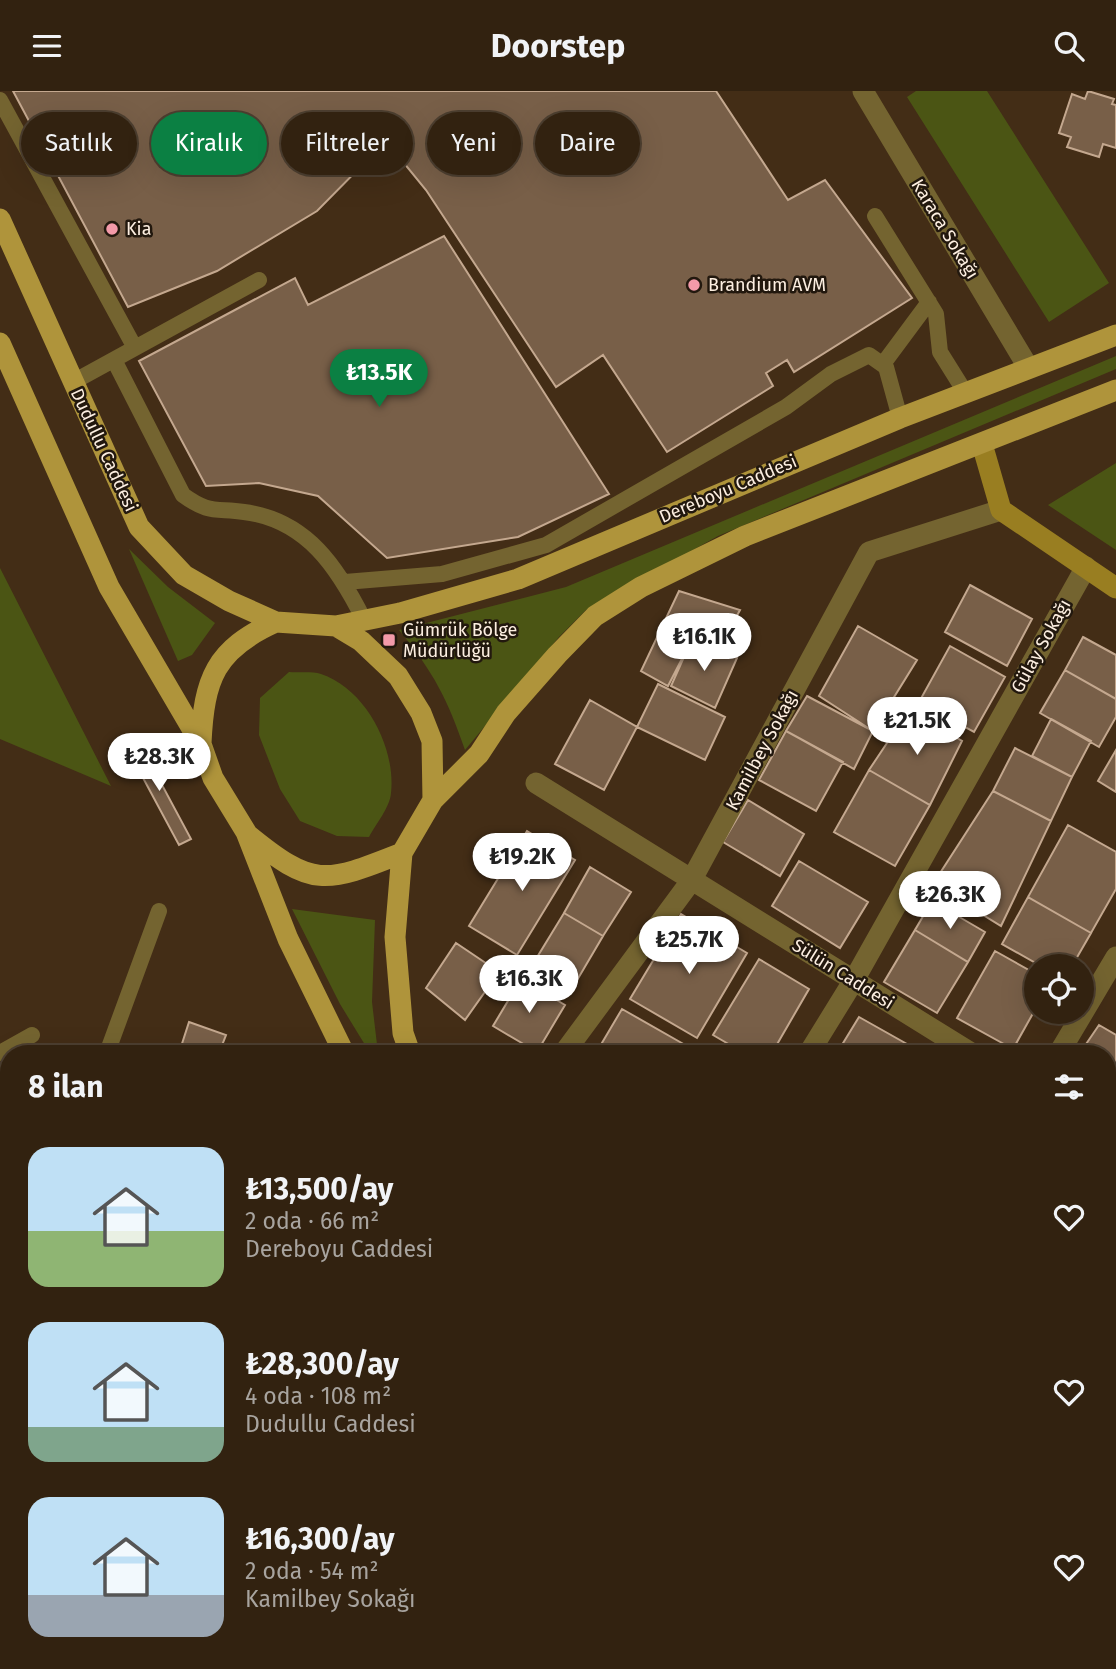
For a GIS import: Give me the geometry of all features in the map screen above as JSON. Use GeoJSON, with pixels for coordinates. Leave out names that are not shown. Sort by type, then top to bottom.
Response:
{"type":"FeatureCollection","features":[{"type":"Feature","properties":{"kind":"main road","name":"Dudullu Caddesi"},"geometry":{"type":"LineString","coordinates":[[0,219],[139,527],[184,575],[229,601],[276,622],[336,626],[361,641],[398,676],[421,713],[432,741],[433,800]]}},
{"type":"Feature","properties":{"kind":"main road","name":"Dereboyu Caddesi"},"geometry":{"type":"LineString","coordinates":[[336,626],[518,579],[900,418],[1116,335]]}},
{"type":"Feature","properties":{"kind":"main road","name":"Dudullu Caddesi"},"geometry":{"type":"LineString","coordinates":[[0,343],[109,587],[201,744],[213,778],[246,832],[288,939],[340,1045]]}},
{"type":"Feature","properties":{"kind":"main road"},"geometry":{"type":"LineString","coordinates":[[407,1045],[403,1033],[395,937],[402,853],[433,800],[479,754],[506,713],[595,616],[641,587],[746,536],[1116,390]]}},
{"type":"Feature","properties":{"kind":"main road","name":"Dudullu Caddesi"},"geometry":{"type":"LineString","coordinates":[[201,744],[203,706],[219,660],[246,635],[276,622]]}},
{"type":"Feature","properties":{"kind":"main road","name":"Dudullu Caddesi"},"geometry":{"type":"LineString","coordinates":[[246,832],[280,860],[304,874],[331,877],[363,869],[402,853]]}},
{"type":"Feature","properties":{"kind":"street","name":"Karaca Sokağı"},"geometry":{"type":"LineString","coordinates":[[863,91],[1028,367]]}},
{"type":"Feature","properties":{"kind":"street"},"geometry":{"type":"LineString","coordinates":[[982,444],[1000,510],[1116,587]]}},
{"type":"Feature","properties":{"kind":"street","name":"Kamilbey Sokağı"},"geometry":{"type":"LineString","coordinates":[[570,1045],[691,881],[869,552],[1000,510]]}},
{"type":"Feature","properties":{"kind":"street","name":"Gülay Sokağı"},"geometry":{"type":"LineString","coordinates":[[814,1045],[1086,567]]}},
{"type":"Feature","properties":{"kind":"street","name":"Sülün Caddesi"},"geometry":{"type":"LineString","coordinates":[[536,783],[958,1045]]}},
{"type":"Feature","properties":{"kind":"street"},"geometry":{"type":"LineString","coordinates":[[1064,1045],[1116,957]]}},
{"type":"Feature","properties":{"kind":"lane"},"geometry":{"type":"LineString","coordinates":[[0,100],[135,348]]}},
{"type":"Feature","properties":{"kind":"lane"},"geometry":{"type":"LineString","coordinates":[[875,216],[936,314],[940,352],[965,392]]}},
{"type":"Feature","properties":{"kind":"lane"},"geometry":{"type":"LineString","coordinates":[[73,382],[259,280]]}},
{"type":"Feature","properties":{"kind":"lane"},"geometry":{"type":"LineString","coordinates":[[883,364],[929,302]]}},
{"type":"Feature","properties":{"kind":"lane"},"geometry":{"type":"LineString","coordinates":[[345,582],[442,574],[546,545],[786,407],[851,363],[869,355],[883,364],[900,418]]}},
{"type":"Feature","properties":{"kind":"lane"},"geometry":{"type":"LineString","coordinates":[[114,360],[183,495],[202,509],[246,512],[288,524],[301,532],[345,582],[364,620]]}},
{"type":"Feature","properties":{"kind":"lane"},"geometry":{"type":"LineString","coordinates":[[110,1045],[159,911]]}},
{"type":"Feature","properties":{"kind":"lane"},"geometry":{"type":"LineString","coordinates":[[14,1045],[32,1035]]}},
{"type":"Feature","properties":{"kind":"green space"},"geometry":{"type":"Polygon","coordinates":[[[916,91],[987,91],[1109,283],[1049,322],[907,97],[916,91]]]}},
{"type":"Feature","properties":{"kind":"green space"},"geometry":{"type":"Polygon","coordinates":[[[1116,356],[1116,369],[718,536],[586,610],[559,637],[465,750],[438,687],[399,630],[566,587],[1116,356]]]}},
{"type":"Feature","properties":{"kind":"green space"},"geometry":{"type":"Polygon","coordinates":[[[1116,463],[1116,550],[1048,505],[1116,463]]]}},
{"type":"Feature","properties":{"kind":"green space"},"geometry":{"type":"Polygon","coordinates":[[[129,549],[168,587],[215,623],[192,655],[178,661],[129,549]]]}},
{"type":"Feature","properties":{"kind":"green space"},"geometry":{"type":"Polygon","coordinates":[[[0,568],[111,786],[0,739],[0,568]]]}},
{"type":"Feature","properties":{"kind":"green space"},"geometry":{"type":"Polygon","coordinates":[[[289,672],[317,673],[337,682],[352,693],[375,722],[388,758],[391,793],[385,810],[369,837],[337,836],[300,821],[280,789],[259,735],[260,698],[289,672]]]}},
{"type":"Feature","properties":{"kind":"green space"},"geometry":{"type":"Polygon","coordinates":[[[292,909],[375,920],[372,1002],[377,1045],[365,1045],[340,1004],[292,909]]]}},
{"type":"Feature","properties":{"kind":"building","name":"Brandium AVM"},"geometry":{"type":"Polygon","coordinates":[[[13,91],[716,91],[788,200],[825,180],[912,298],[794,372],[787,360],[766,373],[773,386],[667,452],[603,355],[556,387],[413,174],[413,112],[281,112],[281,175],[352,175],[317,211],[217,271],[128,307],[58,175],[137,175],[137,112],[24,112],[13,91]]]}},
{"type":"Feature","properties":{"kind":"building"},"geometry":{"type":"Polygon","coordinates":[[[1088,91],[1114,99],[1112,104],[1116,105],[1116,148],[1103,144],[1099,157],[1067,147],[1071,137],[1059,133],[1072,94],[1085,99],[1088,91]]]}},
{"type":"Feature","properties":{"kind":"building"},"geometry":{"type":"Polygon","coordinates":[[[444,236],[609,494],[518,537],[387,558],[318,496],[259,483],[206,486],[139,361],[295,278],[308,305],[444,236]]]}},
{"type":"Feature","properties":{"kind":"building"},"geometry":{"type":"Polygon","coordinates":[[[970,585],[1032,619],[1007,666],[945,632],[970,585]]]}},
{"type":"Feature","properties":{"kind":"building"},"geometry":{"type":"Polygon","coordinates":[[[679,591],[740,610],[722,643],[692,639],[668,686],[641,671],[679,591]]]}},
{"type":"Feature","properties":{"kind":"building"},"geometry":{"type":"Polygon","coordinates":[[[858,626],[917,660],[873,731],[819,696],[858,626]]]}},
{"type":"Feature","properties":{"kind":"building"},"geometry":{"type":"Polygon","coordinates":[[[1083,637],[1116,655],[1116,699],[1065,670],[1083,637]]]}},
{"type":"Feature","properties":{"kind":"building"},"geometry":{"type":"Polygon","coordinates":[[[692,639],[737,658],[715,708],[671,686],[692,639]]]}},
{"type":"Feature","properties":{"kind":"building"},"geometry":{"type":"Polygon","coordinates":[[[950,646],[1005,677],[974,732],[919,702],[950,646]]]}},
{"type":"Feature","properties":{"kind":"building"},"geometry":{"type":"Polygon","coordinates":[[[1065,670],[1116,699],[1116,717],[1099,747],[1040,713],[1065,670]]]}},
{"type":"Feature","properties":{"kind":"building"},"geometry":{"type":"Polygon","coordinates":[[[658,684],[725,717],[705,760],[637,727],[658,684]]]}},
{"type":"Feature","properties":{"kind":"building"},"geometry":{"type":"Polygon","coordinates":[[[807,696],[873,731],[854,769],[786,731],[807,696]]]}},
{"type":"Feature","properties":{"kind":"building"},"geometry":{"type":"Polygon","coordinates":[[[590,700],[637,727],[604,790],[555,764],[590,700]]]}},
{"type":"Feature","properties":{"kind":"building"},"geometry":{"type":"Polygon","coordinates":[[[909,710],[962,741],[930,805],[869,770],[909,710]]]}},
{"type":"Feature","properties":{"kind":"building"},"geometry":{"type":"Polygon","coordinates":[[[1051,719],[1091,741],[1072,777],[1032,756],[1051,719]]]}},
{"type":"Feature","properties":{"kind":"building"},"geometry":{"type":"Polygon","coordinates":[[[786,731],[843,762],[816,811],[759,780],[786,731]]]}},
{"type":"Feature","properties":{"kind":"building"},"geometry":{"type":"Polygon","coordinates":[[[139,742],[191,839],[179,845],[127,748],[139,742]]]}},
{"type":"Feature","properties":{"kind":"building"},"geometry":{"type":"Polygon","coordinates":[[[1015,748],[1072,777],[1051,821],[993,791],[1015,748]]]}},
{"type":"Feature","properties":{"kind":"building"},"geometry":{"type":"Polygon","coordinates":[[[1116,750],[1116,792],[1098,781],[1116,750]]]}},
{"type":"Feature","properties":{"kind":"building"},"geometry":{"type":"Polygon","coordinates":[[[869,770],[930,805],[895,866],[834,832],[869,770]]]}},
{"type":"Feature","properties":{"kind":"building"},"geometry":{"type":"Polygon","coordinates":[[[993,791],[1051,821],[1001,926],[933,884],[993,791]]]}},
{"type":"Feature","properties":{"kind":"building"},"geometry":{"type":"Polygon","coordinates":[[[748,800],[804,834],[780,876],[723,842],[748,800]]]}},
{"type":"Feature","properties":{"kind":"building"},"geometry":{"type":"Polygon","coordinates":[[[1068,825],[1116,852],[1116,889],[1091,933],[1028,897],[1068,825]]]}},
{"type":"Feature","properties":{"kind":"building"},"geometry":{"type":"Polygon","coordinates":[[[527,831],[575,860],[517,955],[469,926],[527,831]]]}},
{"type":"Feature","properties":{"kind":"building"},"geometry":{"type":"Polygon","coordinates":[[[799,861],[868,902],[840,948],[772,906],[799,861]]]}},
{"type":"Feature","properties":{"kind":"building"},"geometry":{"type":"Polygon","coordinates":[[[590,867],[631,892],[603,936],[564,913],[590,867]]]}},
{"type":"Feature","properties":{"kind":"building"},"geometry":{"type":"Polygon","coordinates":[[[1028,897],[1091,933],[1079,954],[1024,954],[1024,956],[1002,944],[1028,897]]]}},
{"type":"Feature","properties":{"kind":"building"},"geometry":{"type":"Polygon","coordinates":[[[932,901],[985,932],[968,962],[915,930],[932,901]]]}},
{"type":"Feature","properties":{"kind":"building"},"geometry":{"type":"Polygon","coordinates":[[[564,913],[603,936],[576,982],[536,959],[564,913]]]}},
{"type":"Feature","properties":{"kind":"building"},"geometry":{"type":"Polygon","coordinates":[[[681,914],[747,953],[697,1038],[630,999],[681,914]]]}},
{"type":"Feature","properties":{"kind":"building"},"geometry":{"type":"Polygon","coordinates":[[[915,930],[968,962],[937,1013],[884,982],[915,930]]]}},
{"type":"Feature","properties":{"kind":"building"},"geometry":{"type":"Polygon","coordinates":[[[456,943],[499,972],[465,1020],[426,988],[456,943]]]}},
{"type":"Feature","properties":{"kind":"building"},"geometry":{"type":"Polygon","coordinates":[[[995,951],[1024,967],[1024,1024],[1027,1024],[1015,1045],[1006,1045],[957,1018],[995,951]]]}},
{"type":"Feature","properties":{"kind":"building"},"geometry":{"type":"Polygon","coordinates":[[[759,959],[809,989],[777,1045],[730,1045],[713,1035],[759,959]]]}},
{"type":"Feature","properties":{"kind":"building"},"geometry":{"type":"Polygon","coordinates":[[[521,979],[565,1005],[541,1045],[525,1045],[493,1026],[521,979]]]}},
{"type":"Feature","properties":{"kind":"building"},"geometry":{"type":"Polygon","coordinates":[[[622,1009],[685,1045],[601,1045],[622,1009]]]}},
{"type":"Feature","properties":{"kind":"building"},"geometry":{"type":"Polygon","coordinates":[[[859,1017],[909,1045],[842,1045],[859,1017]]]}},
{"type":"Feature","properties":{"kind":"building"},"geometry":{"type":"Polygon","coordinates":[[[189,1022],[226,1035],[222,1045],[182,1045],[189,1022]]]}},
{"type":"Feature","properties":{"kind":"building"},"geometry":{"type":"Polygon","coordinates":[[[1099,1025],[1116,1035],[1116,1045],[1085,1045],[1099,1025]]]}},
{"type":"Feature","properties":{"kind":"place","name":"Kia"},"geometry":{"type":"Point","coordinates":[112,229]}},
{"type":"Feature","properties":{"kind":"place","name":"Brandium AVM"},"geometry":{"type":"Point","coordinates":[694,285]}},
{"type":"Feature","properties":{"kind":"place","name":"Gümrük Bölge Müdürlüğü"},"geometry":{"type":"Point","coordinates":[389,640]}}]}
